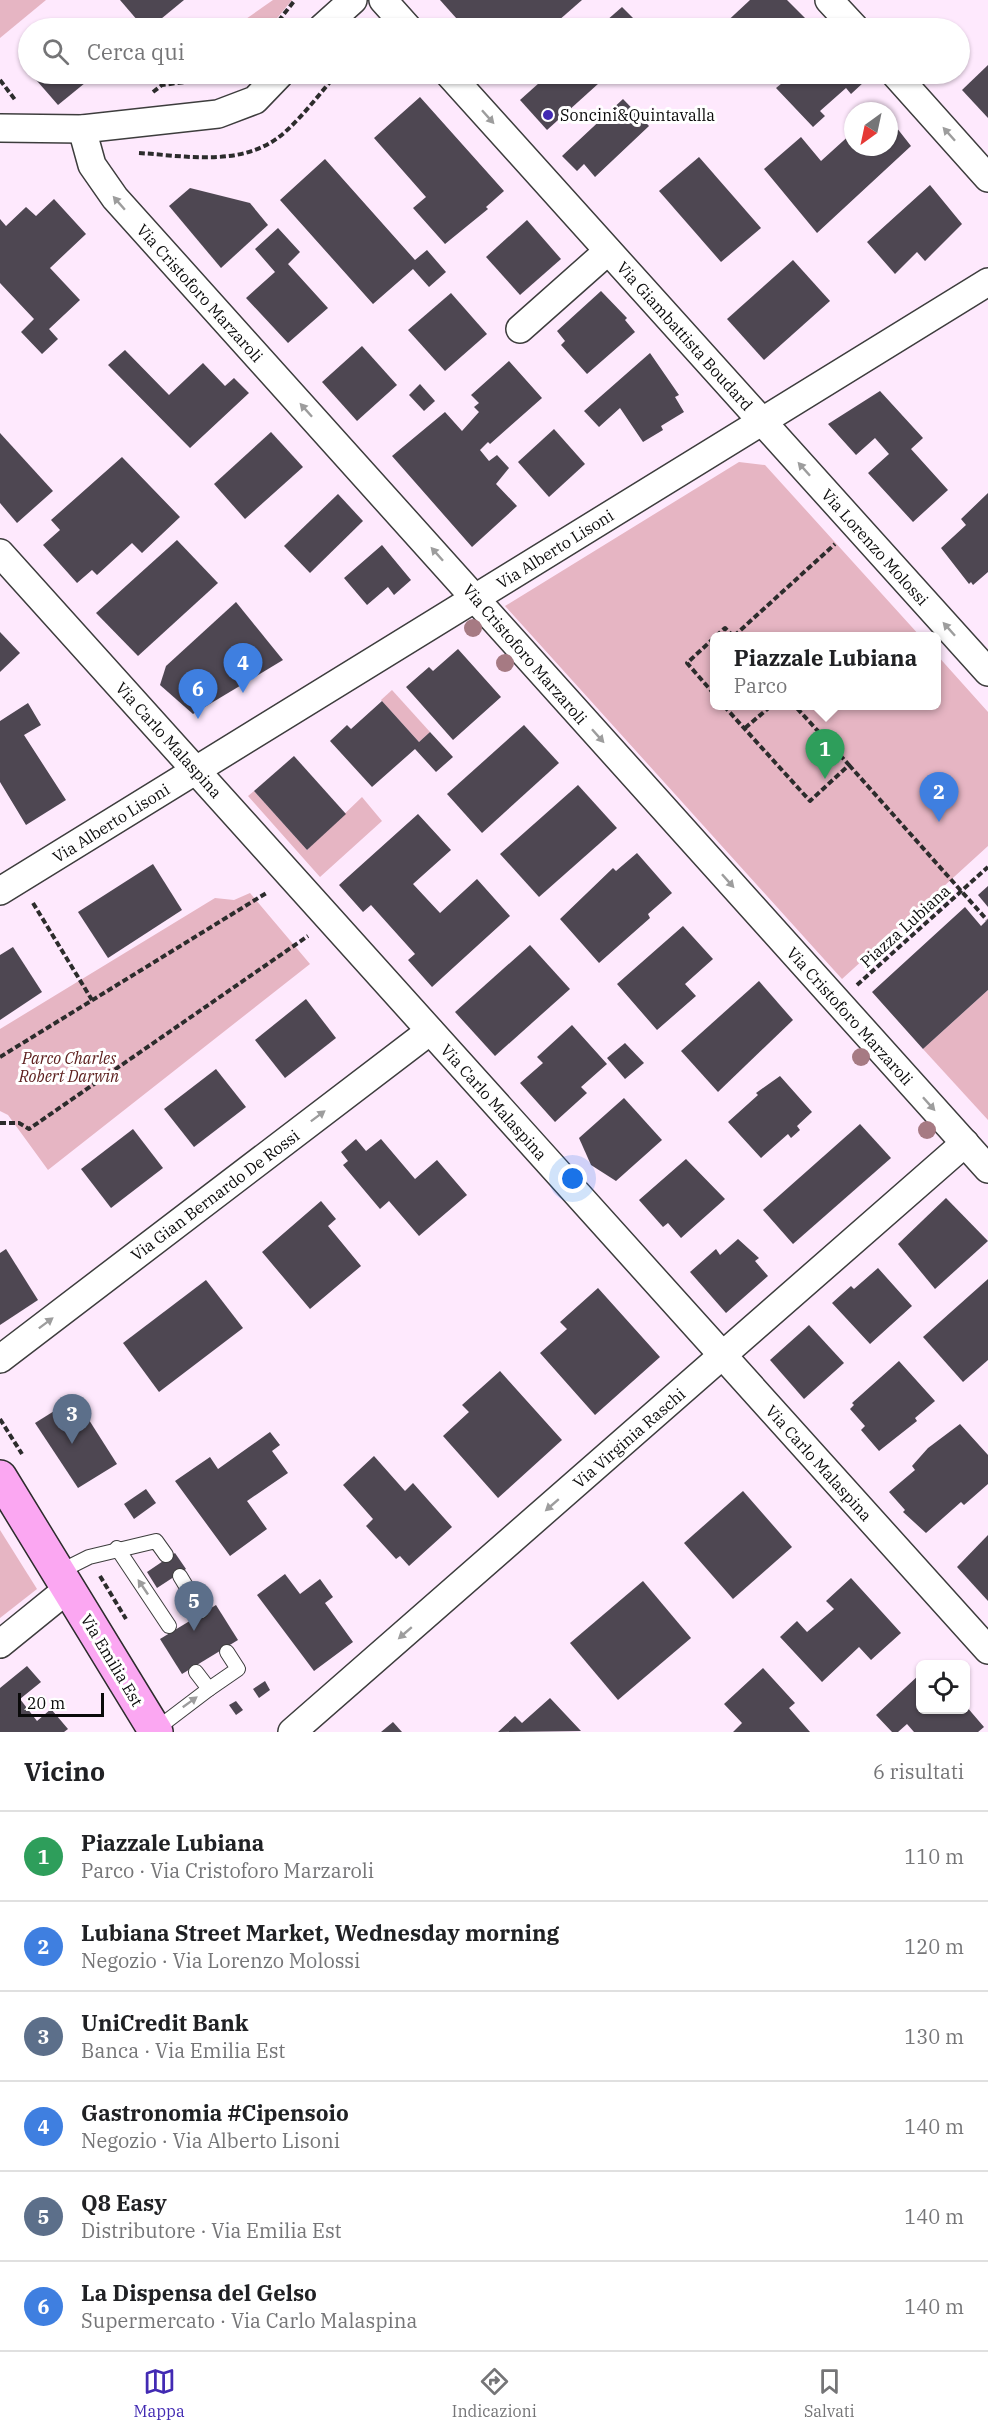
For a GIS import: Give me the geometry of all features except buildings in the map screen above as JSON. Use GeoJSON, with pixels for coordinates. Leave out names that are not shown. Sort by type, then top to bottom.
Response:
{"type":"FeatureCollection","features":[{"type":"Feature","properties":{"kind":"main road","name":"Via Emilia Est"},"geometry":{"type":"LineString","coordinates":[[0,1476],[156,1731]]}},
{"type":"Feature","properties":{"kind":"street"},"geometry":{"type":"LineString","coordinates":[[333,18],[353,0]]}},
{"type":"Feature","properties":{"kind":"street"},"geometry":{"type":"LineString","coordinates":[[383,0],[399,18]]}},
{"type":"Feature","properties":{"kind":"street"},"geometry":{"type":"LineString","coordinates":[[829,0],[846,18]]}},
{"type":"Feature","properties":{"kind":"street"},"geometry":{"type":"LineString","coordinates":[[0,128],[82,129],[218,114],[255,100],[270,84]]}},
{"type":"Feature","properties":{"kind":"street","name":"Via Giambattista Boudard"},"geometry":{"type":"LineString","coordinates":[[458,84],[762,422]]}},
{"type":"Feature","properties":{"kind":"street"},"geometry":{"type":"LineString","coordinates":[[904,84],[988,178]]}},
{"type":"Feature","properties":{"kind":"street","name":"Via Cristoforo Marzaroli"},"geometry":{"type":"LineString","coordinates":[[82,129],[92,165],[115,198],[988,1169]]}},
{"type":"Feature","properties":{"kind":"street","name":"Via Giambattista Boudard"},"geometry":{"type":"LineString","coordinates":[[520,329],[608,251]]}},
{"type":"Feature","properties":{"kind":"street","name":"Via Alberto Lisoni"},"geometry":{"type":"LineString","coordinates":[[9,885],[988,282]]}},
{"type":"Feature","properties":{"kind":"street","name":"Via Lorenzo Molossi"},"geometry":{"type":"LineString","coordinates":[[762,422],[988,672]]}},
{"type":"Feature","properties":{"kind":"street","name":"Via Carlo Malaspina"},"geometry":{"type":"LineString","coordinates":[[0,553],[988,1650]]}},
{"type":"Feature","properties":{"kind":"street","name":"Via Gian Bernardo De Rossi"},"geometry":{"type":"LineString","coordinates":[[0,1359],[430,1031]]}},
{"type":"Feature","properties":{"kind":"street","name":"Via Virginia Raschi"},"geometry":{"type":"LineString","coordinates":[[292,1732],[965,1143]]}},
{"type":"Feature","properties":{"kind":"street"},"geometry":{"type":"LineString","coordinates":[[0,1644],[64,1580]]}},
{"type":"Feature","properties":{"kind":"lane"},"geometry":{"type":"LineString","coordinates":[[64,1580],[88,1557],[117,1548],[156,1541],[166,1555]]}},
{"type":"Feature","properties":{"kind":"lane"},"geometry":{"type":"LineString","coordinates":[[117,1548],[169,1626]]}},
{"type":"Feature","properties":{"kind":"lane"},"geometry":{"type":"LineString","coordinates":[[180,1576],[201,1611]]}},
{"type":"Feature","properties":{"kind":"lane"},"geometry":{"type":"LineString","coordinates":[[156,1731],[238,1669],[227,1652]]}},
{"type":"Feature","properties":{"kind":"lane"},"geometry":{"type":"LineString","coordinates":[[196,1671],[209,1689]]}},
{"type":"Feature","properties":{"kind":"path"},"geometry":{"type":"LineString","coordinates":[[281,18],[295,0]]}},
{"type":"Feature","properties":{"kind":"path"},"geometry":{"type":"LineString","coordinates":[[0,80],[20,106]]}},
{"type":"Feature","properties":{"kind":"path"},"geometry":{"type":"LineString","coordinates":[[737,632],[856,526]]}},
{"type":"Feature","properties":{"kind":"path"},"geometry":{"type":"LineString","coordinates":[[710,642],[687,663],[710,689]]}},
{"type":"Feature","properties":{"kind":"path"},"geometry":{"type":"LineString","coordinates":[[729,710],[810,801],[849,765]]}},
{"type":"Feature","properties":{"kind":"path"},"geometry":{"type":"LineString","coordinates":[[745,728],[765,710]]}},
{"type":"Feature","properties":{"kind":"path"},"geometry":{"type":"LineString","coordinates":[[800,710],[987,920]]}},
{"type":"Feature","properties":{"kind":"path","name":"Piazza Lubiana"},"geometry":{"type":"LineString","coordinates":[[838,1002],[988,867]]}},
{"type":"Feature","properties":{"kind":"path"},"geometry":{"type":"LineString","coordinates":[[0,1057],[292,877]]}},
{"type":"Feature","properties":{"kind":"path"},"geometry":{"type":"LineString","coordinates":[[9,885],[92,1000]]}},
{"type":"Feature","properties":{"kind":"path"},"geometry":{"type":"LineString","coordinates":[[0,1123],[20,1123],[29,1129],[330,920]]}},
{"type":"Feature","properties":{"kind":"green space"},"geometry":{"type":"Polygon","coordinates":[[[0,0],[46,0],[24,18],[18,18],[18,23],[0,38],[0,0]]]}},
{"type":"Feature","properties":{"kind":"green space"},"geometry":{"type":"Polygon","coordinates":[[[273,0],[292,0],[277,18],[247,18],[273,0]]]}},
{"type":"Feature","properties":{"kind":"green space"},"geometry":{"type":"Polygon","coordinates":[[[739,462],[765,465],[916,632],[710,632],[710,710],[941,710],[941,660],[988,712],[988,846],[842,979],[505,606],[739,462]]]}},
{"type":"Feature","properties":{"kind":"green space"},"geometry":{"type":"Polygon","coordinates":[[[392,690],[430,732],[419,742],[381,700],[392,690]]]}},
{"type":"Feature","properties":{"kind":"green space"},"geometry":{"type":"Polygon","coordinates":[[[254,791],[307,850],[362,797],[382,821],[320,877],[248,796],[254,791]]]}},
{"type":"Feature","properties":{"kind":"green space","name":"Parco Charles Robert Darwin"},"geometry":{"type":"Polygon","coordinates":[[[250,893],[310,964],[48,1170],[8,1115],[0,1111],[0,1029],[215,898],[234,900],[250,893]]]}},
{"type":"Feature","properties":{"kind":"green space"},"geometry":{"type":"Polygon","coordinates":[[[988,990],[988,1120],[923,1049],[988,990]]]}},
{"type":"Feature","properties":{"kind":"green space"},"geometry":{"type":"Polygon","coordinates":[[[0,1530],[37,1589],[0,1618],[0,1530]]]}},
{"type":"Feature","properties":{"kind":"place","name":"Soncini&Quintavalla"},"geometry":{"type":"Point","coordinates":[548,115]}},
{"type":"Feature","properties":{"kind":"place","name":"Gastronomia #Cipensoio"},"geometry":{"type":"Point","coordinates":[243,693]}},
{"type":"Feature","properties":{"kind":"place","name":"La Dispensa del Gelso"},"geometry":{"type":"Point","coordinates":[198,719]}},
{"type":"Feature","properties":{"kind":"place","name":"Piazzale Lubiana"},"geometry":{"type":"Point","coordinates":[825,779]}},
{"type":"Feature","properties":{"kind":"place","name":"Lubiana Street Market, Wednesday morning"},"geometry":{"type":"Point","coordinates":[939,822]}},
{"type":"Feature","properties":{"kind":"place","name":"UniCredit Bank"},"geometry":{"type":"Point","coordinates":[72,1444]}},
{"type":"Feature","properties":{"kind":"place","name":"Q8 Easy"},"geometry":{"type":"Point","coordinates":[194,1631]}}]}
